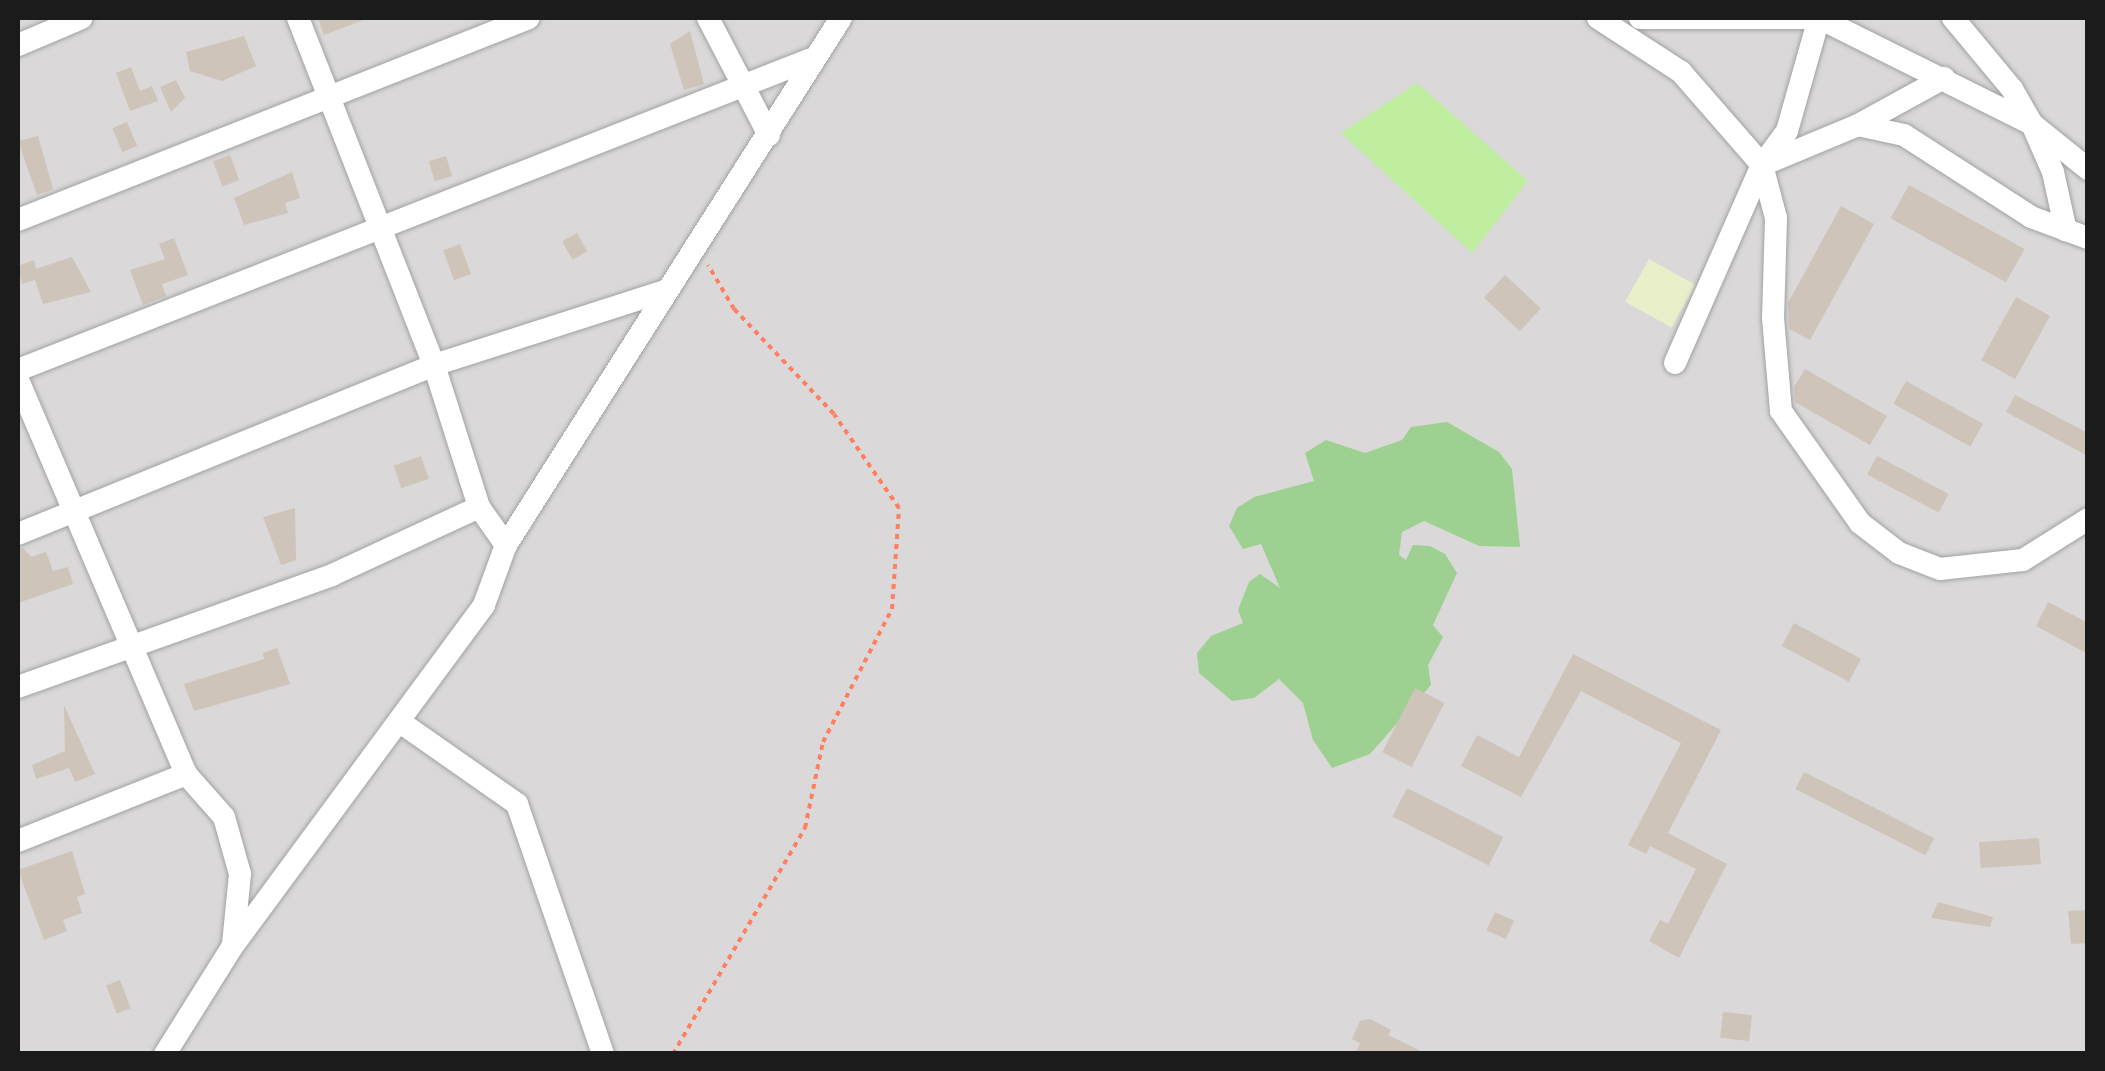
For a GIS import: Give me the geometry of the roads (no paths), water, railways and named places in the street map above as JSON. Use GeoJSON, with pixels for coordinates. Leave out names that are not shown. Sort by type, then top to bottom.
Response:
{"type":"FeatureCollection","features":[{"type":"Feature","properties":{"kind":"street"},"geometry":{"type":"LineString","coordinates":[[18,45],[82,18]]}},
{"type":"Feature","properties":{"kind":"street"},"geometry":{"type":"LineString","coordinates":[[298,18],[378,231],[434,365],[479,508],[506,545]]}},
{"type":"Feature","properties":{"kind":"street"},"geometry":{"type":"LineString","coordinates":[[18,220],[529,18]]}},
{"type":"Feature","properties":{"kind":"street"},"geometry":{"type":"LineString","coordinates":[[708,18],[769,135]]}},
{"type":"Feature","properties":{"kind":"street"},"geometry":{"type":"LineString","coordinates":[[166,1054],[232,948],[484,605],[506,545],[769,135],[811,59],[842,18]]}},
{"type":"Feature","properties":{"kind":"street"},"geometry":{"type":"LineString","coordinates":[[1598,18],[1682,72],[1762,164],[1776,218],[1780,411],[1860,523],[1899,553],[1940,569],[2023,560],[2088,519]]}},
{"type":"Feature","properties":{"kind":"street"},"geometry":{"type":"LineString","coordinates":[[1640,18],[1820,18],[2032,124],[2088,170]]}},
{"type":"Feature","properties":{"kind":"street"},"geometry":{"type":"LineString","coordinates":[[1675,363],[1762,164],[1788,132],[1820,18]]}},
{"type":"Feature","properties":{"kind":"street"},"geometry":{"type":"LineString","coordinates":[[1952,18],[2032,124],[2077,235]]}},
{"type":"Feature","properties":{"kind":"street"},"geometry":{"type":"LineString","coordinates":[[18,370],[744,89],[811,59]]}},
{"type":"Feature","properties":{"kind":"street"},"geometry":{"type":"LineString","coordinates":[[1762,164],[1858,125],[1944,78]]}},
{"type":"Feature","properties":{"kind":"street"},"geometry":{"type":"LineString","coordinates":[[1858,125],[1904,134],[2031,217],[2077,235]]}},
{"type":"Feature","properties":{"kind":"street"},"geometry":{"type":"LineString","coordinates":[[18,534],[434,365],[666,292]]}},
{"type":"Feature","properties":{"kind":"street"},"geometry":{"type":"LineString","coordinates":[[18,380],[71,513],[186,774],[224,817],[240,874],[232,948]]}},
{"type":"Feature","properties":{"kind":"street"},"geometry":{"type":"LineString","coordinates":[[18,686],[130,642],[332,575],[479,508]]}},
{"type":"Feature","properties":{"kind":"street"},"geometry":{"type":"LineString","coordinates":[[400,722],[517,804],[603,1054]]}},
{"type":"Feature","properties":{"kind":"street"},"geometry":{"type":"LineString","coordinates":[[18,841],[186,774]]}}]}
